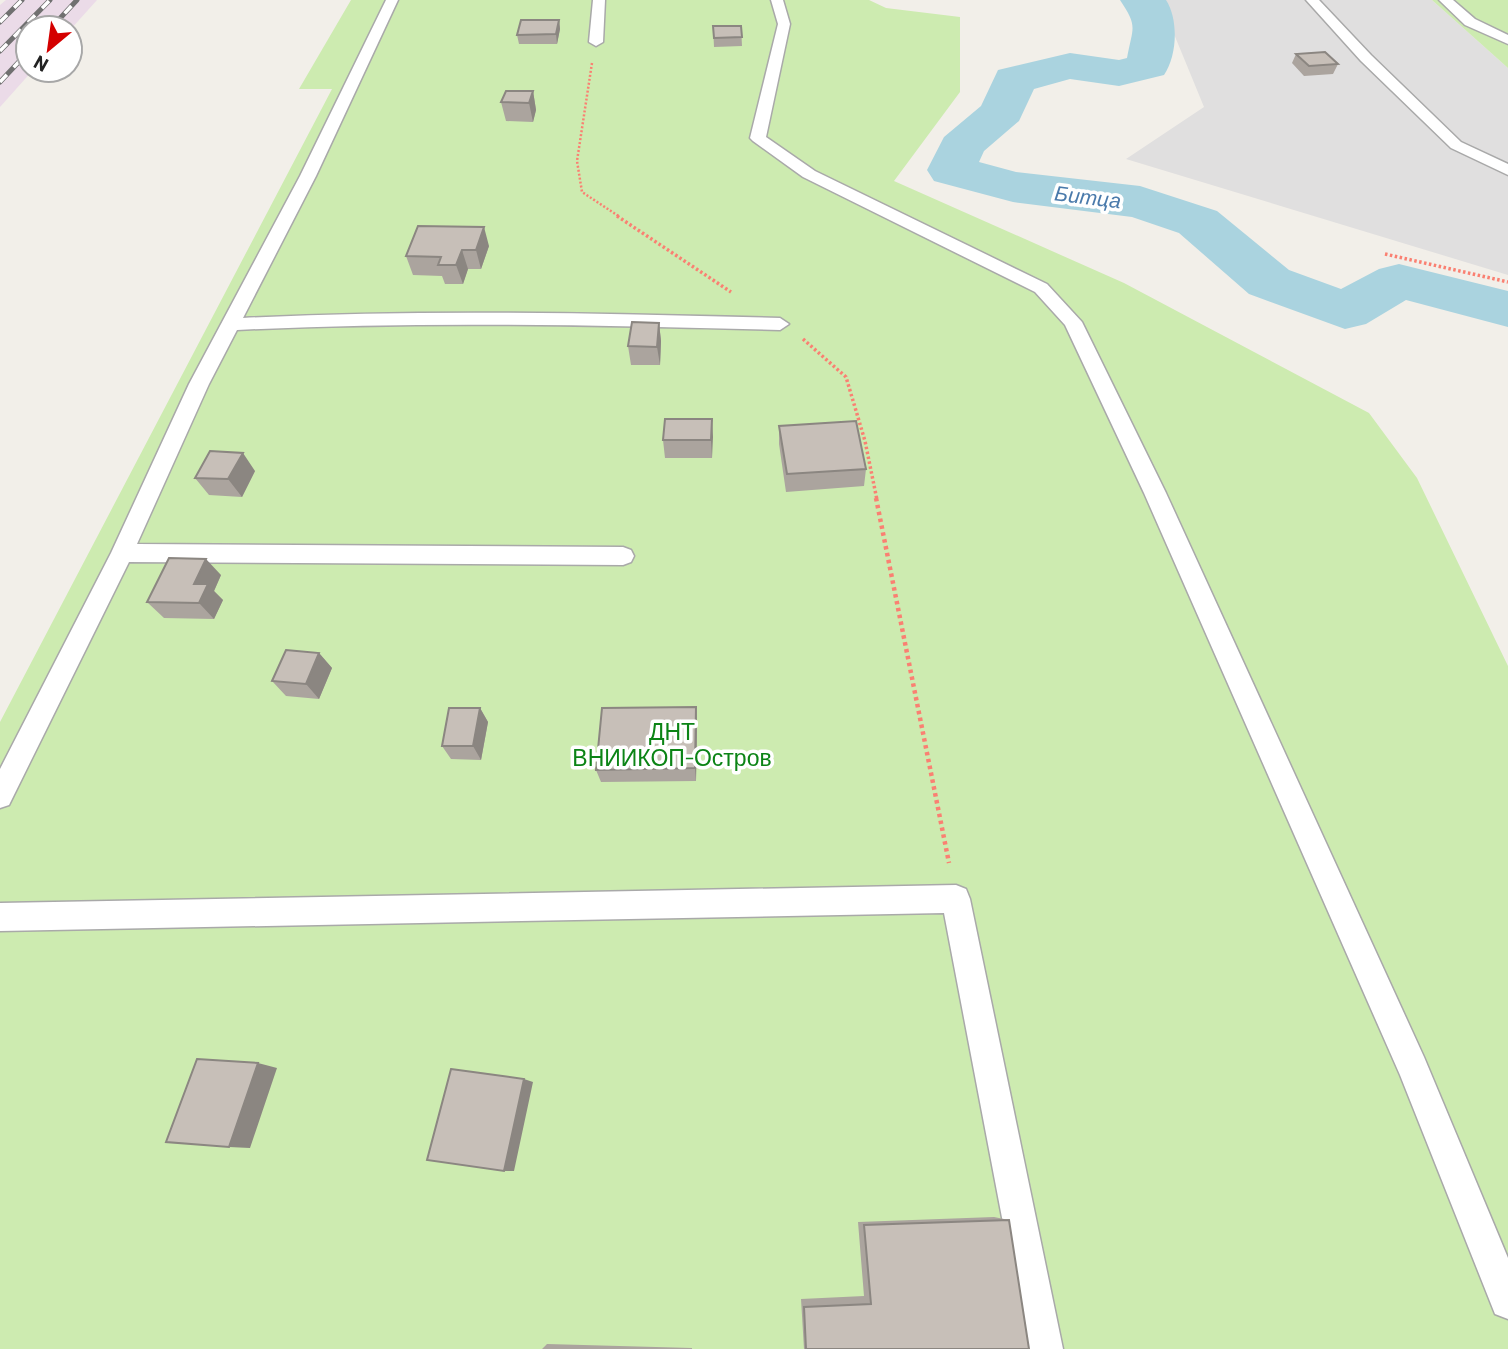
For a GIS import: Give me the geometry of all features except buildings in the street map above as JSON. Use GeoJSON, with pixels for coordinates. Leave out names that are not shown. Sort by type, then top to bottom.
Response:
{"type":"FeatureCollection","features":[{"type":"Feature","properties":{"kind":"lane"},"geometry":{"type":"LineString","coordinates":[[0,796],[122,553],[199,384],[308,176],[392,0]]}},
{"type":"Feature","properties":{"kind":"lane"},"geometry":{"type":"LineString","coordinates":[[596,42],[598,0]]}},
{"type":"Feature","properties":{"kind":"lane"},"geometry":{"type":"LineString","coordinates":[[776,0],[783,24],[758,138],[809,174],[1041,288],[1073,322],[1155,493],[1413,1068],[1508,1301]]}},
{"type":"Feature","properties":{"kind":"lane"},"geometry":{"type":"LineString","coordinates":[[1312,0],[1366,58],[1457,145],[1508,170]]}},
{"type":"Feature","properties":{"kind":"lane"},"geometry":{"type":"LineString","coordinates":[[1445,0],[1470,22],[1508,40]]}},
{"type":"Feature","properties":{"kind":"lane"},"geometry":{"type":"LineString","coordinates":[[231,324],[384,317],[522,317],[780,324]]}},
{"type":"Feature","properties":{"kind":"lane"},"geometry":{"type":"LineString","coordinates":[[122,553],[623,556]]}},
{"type":"Feature","properties":{"kind":"lane"},"geometry":{"type":"LineString","coordinates":[[0,917],[956,899],[1045,1349]]}},
{"type":"Feature","properties":{"kind":"path"},"geometry":{"type":"LineString","coordinates":[[596,42],[577,161],[582,192],[811,344],[846,377],[865,441],[956,899]]}},
{"type":"Feature","properties":{"kind":"path"},"geometry":{"type":"LineString","coordinates":[[1385,254],[1508,282]]}},
{"type":"Feature","properties":{"kind":"shaded area"},"geometry":{"type":"Polygon","coordinates":[[[6,0],[97,0],[84,14],[14,14],[14,84],[21,84],[0,107],[0,5],[6,0]]]}},
{"type":"Feature","properties":{"kind":"shaded area"},"geometry":{"type":"Polygon","coordinates":[[[1160,0],[1432,0],[1508,68],[1508,275],[1126,159],[1204,107],[1160,0]]]}},
{"type":"Feature","properties":{"kind":"green space","name":"ДНТ ВНИИКОП-Остров"},"geometry":{"type":"Polygon","coordinates":[[[351,0],[869,0],[886,8],[960,17],[960,92],[894,181],[1124,283],[1369,413],[1417,478],[1508,666],[1508,1349],[0,1349],[0,722],[332,89],[299,89],[351,0]]]}},
{"type":"Feature","properties":{"kind":"green space"},"geometry":{"type":"Polygon","coordinates":[[[1432,0],[1508,0],[1508,68],[1432,0]]]}},
{"type":"Feature","properties":{"kind":"waterway","name":"Битца"},"geometry":{"type":"LineString","coordinates":[[1140,0],[1151,8],[1154,26],[1148,66],[1119,73],[1070,66],[1014,80],[1002,111],[961,148],[952,170],[1013,187],[1140,202],[1198,222],[1269,282],[1345,311],[1399,281],[1508,309]]}},
{"type":"Feature","properties":{"kind":"railway"},"geometry":{"type":"LineString","coordinates":[[0,22],[22,0]]}},
{"type":"Feature","properties":{"kind":"railway"},"geometry":{"type":"LineString","coordinates":[[0,51],[50,0]]}},
{"type":"Feature","properties":{"kind":"railway"},"geometry":{"type":"LineString","coordinates":[[64,14],[77,0]]}},
{"type":"Feature","properties":{"kind":"railway"},"geometry":{"type":"LineString","coordinates":[[0,82],[14,67]]}}]}
